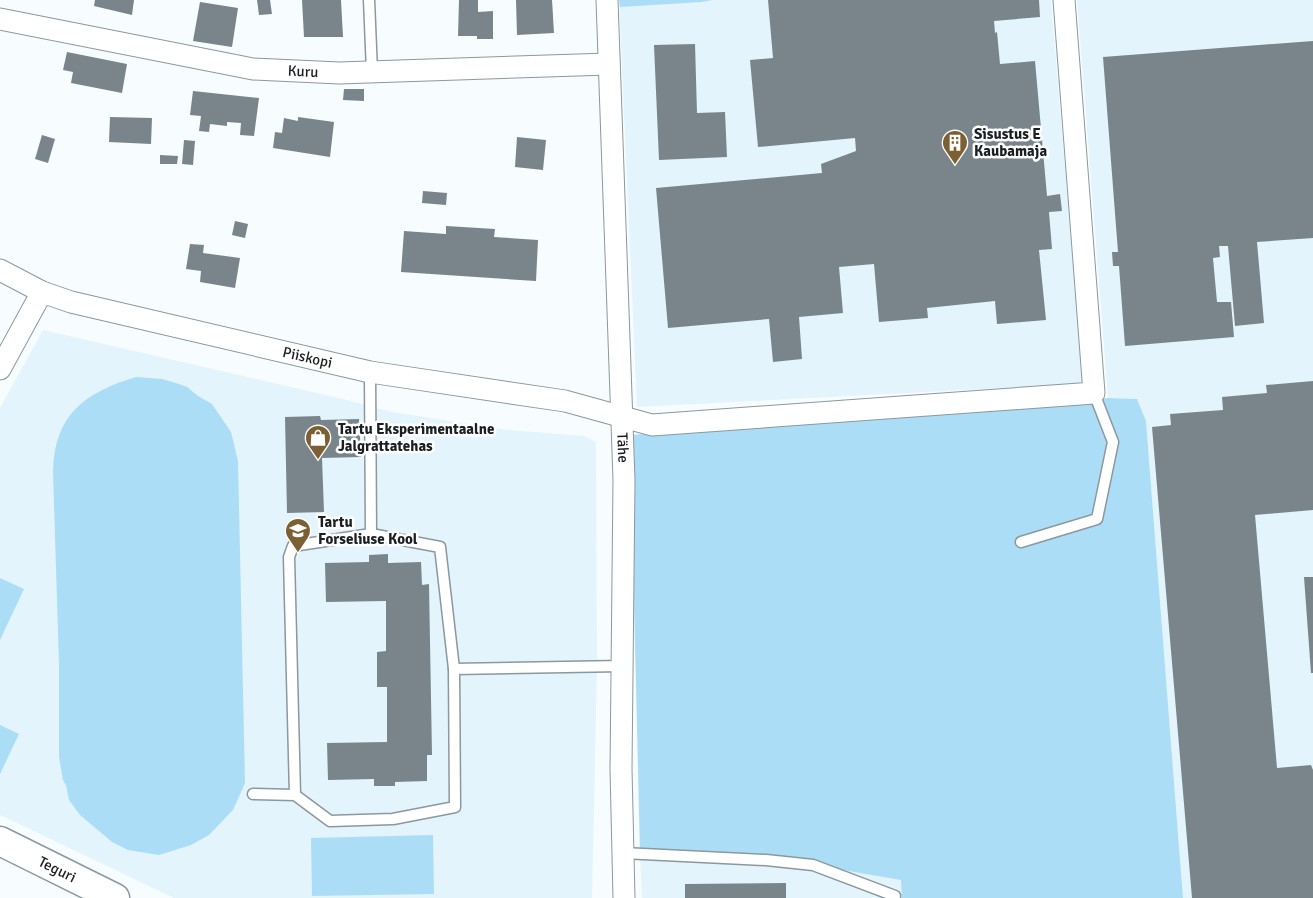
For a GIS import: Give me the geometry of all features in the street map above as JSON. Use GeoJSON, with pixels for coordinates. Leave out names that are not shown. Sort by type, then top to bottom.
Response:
{"type":"FeatureCollection","features":[{"type":"Feature","properties":{"kind":"street","name":"Tähe"},"geometry":{"type":"LineString","coordinates":[[607,0],[624,480],[621,769],[624,898]]}},
{"type":"Feature","properties":{"kind":"street"},"geometry":{"type":"LineString","coordinates":[[1064,0],[1095,393]]}},
{"type":"Feature","properties":{"kind":"street","name":"Kuru"},"geometry":{"type":"LineString","coordinates":[[0,19],[254,69],[339,73],[609,64]]}},
{"type":"Feature","properties":{"kind":"street","name":"Piiskopi"},"geometry":{"type":"LineString","coordinates":[[0,270],[42,292],[70,302],[370,372],[565,401],[652,425],[1095,393]]}},
{"type":"Feature","properties":{"kind":"street"},"geometry":{"type":"LineString","coordinates":[[0,369],[42,292]]}},
{"type":"Feature","properties":{"kind":"street","name":"Teguri"},"geometry":{"type":"LineString","coordinates":[[0,842],[115,898]]}},
{"type":"Feature","properties":{"kind":"lane"},"geometry":{"type":"LineString","coordinates":[[369,0],[372,72]]}},
{"type":"Feature","properties":{"kind":"lane"},"geometry":{"type":"LineString","coordinates":[[370,372],[371,534]]}},
{"type":"Feature","properties":{"kind":"lane"},"geometry":{"type":"LineString","coordinates":[[1021,542],[1097,519],[1113,442],[1095,393]]}},
{"type":"Feature","properties":{"kind":"lane"},"geometry":{"type":"LineString","coordinates":[[253,794],[295,795],[330,822],[393,819],[455,807],[454,669],[440,547],[371,534],[293,546],[289,556],[295,795]]}},
{"type":"Feature","properties":{"kind":"lane"},"geometry":{"type":"LineString","coordinates":[[454,669],[622,666]]}},
{"type":"Feature","properties":{"kind":"lane"},"geometry":{"type":"LineString","coordinates":[[623,853],[766,860],[813,865],[896,896]]}},
{"type":"Feature","properties":{"kind":"shaded area"},"geometry":{"type":"Polygon","coordinates":[[[619,0],[1051,0],[1083,384],[637,407],[619,0]]]}},
{"type":"Feature","properties":{"kind":"shaded area"},"geometry":{"type":"Polygon","coordinates":[[[619,0],[712,0],[620,7],[619,0]]]}},
{"type":"Feature","properties":{"kind":"shaded area"},"geometry":{"type":"Polygon","coordinates":[[[1077,0],[1313,0],[1313,898],[1183,898],[1146,421],[1137,399],[1108,398],[1077,0]]]}},
{"type":"Feature","properties":{"kind":"shaded area","name":"Tartu Forseliuse Kool"},"geometry":{"type":"Polygon","coordinates":[[[43,330],[392,412],[508,430],[584,436],[596,442],[597,667],[592,898],[174,898],[0,815],[0,408],[43,330]]]}},
{"type":"Feature","properties":{"kind":"shaded area"},"geometry":{"type":"Polygon","coordinates":[[[136,377],[162,379],[176,383],[187,387],[212,404],[231,432],[238,461],[245,783],[233,810],[209,835],[191,845],[159,855],[128,850],[112,842],[80,815],[69,800],[59,757],[59,664],[53,472],[55,452],[59,435],[66,421],[76,409],[102,390],[136,377]]]}},
{"type":"Feature","properties":{"kind":"shaded area"},"geometry":{"type":"Polygon","coordinates":[[[1108,398],[1137,399],[1146,421],[1183,898],[902,898],[901,880],[813,865],[640,854],[630,435],[1108,398]]]}},
{"type":"Feature","properties":{"kind":"shaded area"},"geometry":{"type":"Polygon","coordinates":[[[0,578],[24,589],[0,640],[0,578]]]}},
{"type":"Feature","properties":{"kind":"shaded area"},"geometry":{"type":"Polygon","coordinates":[[[0,725],[19,734],[0,774],[0,725]]]}},
{"type":"Feature","properties":{"kind":"shaded area"},"geometry":{"type":"Polygon","coordinates":[[[433,835],[434,894],[312,896],[311,838],[433,835]]]}},
{"type":"Feature","properties":{"kind":"shaded area"},"geometry":{"type":"Polygon","coordinates":[[[640,854],[813,865],[902,880],[902,898],[642,898],[640,854]]]}},
{"type":"Feature","properties":{"kind":"building"},"geometry":{"type":"Polygon","coordinates":[[[95,0],[134,0],[132,15],[94,6],[95,0]]]}},
{"type":"Feature","properties":{"kind":"building"},"geometry":{"type":"Polygon","coordinates":[[[257,0],[270,0],[272,14],[259,15],[257,0]]]}},
{"type":"Feature","properties":{"kind":"building"},"geometry":{"type":"Polygon","coordinates":[[[302,0],[341,0],[343,37],[304,37],[302,0]]]}},
{"type":"Feature","properties":{"kind":"building"},"geometry":{"type":"Polygon","coordinates":[[[459,0],[478,0],[478,12],[493,11],[493,39],[458,36],[459,0]]]}},
{"type":"Feature","properties":{"kind":"building"},"geometry":{"type":"Polygon","coordinates":[[[516,0],[552,0],[554,33],[517,35],[516,0]]]}},
{"type":"Feature","properties":{"kind":"building"},"geometry":{"type":"Polygon","coordinates":[[[768,0],[1039,0],[1040,17],[994,21],[1000,64],[1035,61],[1047,196],[1060,194],[1062,211],[1049,212],[1052,249],[1039,250],[1046,320],[997,324],[995,301],[927,308],[928,318],[879,322],[874,264],[839,267],[843,313],[799,317],[802,359],[773,362],[769,319],[668,328],[656,188],[822,173],[821,164],[856,151],[855,138],[758,147],[750,60],[773,58],[768,0]]]}},
{"type":"Feature","properties":{"kind":"building"},"geometry":{"type":"Polygon","coordinates":[[[200,2],[238,8],[232,47],[193,41],[200,2]]]}},
{"type":"Feature","properties":{"kind":"building"},"geometry":{"type":"Polygon","coordinates":[[[1313,41],[1313,238],[1257,242],[1264,323],[1235,326],[1228,246],[1219,246],[1220,257],[1213,258],[1217,302],[1231,302],[1234,337],[1125,346],[1119,266],[1113,266],[1112,252],[1118,252],[1103,57],[1313,41]]]}},
{"type":"Feature","properties":{"kind":"building"},"geometry":{"type":"Polygon","coordinates":[[[695,44],[697,113],[725,112],[727,157],[659,160],[654,45],[695,44]]]}},
{"type":"Feature","properties":{"kind":"building"},"geometry":{"type":"Polygon","coordinates":[[[67,52],[127,64],[122,93],[71,83],[73,72],[63,70],[67,52]]]}},
{"type":"Feature","properties":{"kind":"building"},"geometry":{"type":"Polygon","coordinates":[[[344,89],[364,89],[364,101],[343,100],[344,89]]]}},
{"type":"Feature","properties":{"kind":"building"},"geometry":{"type":"Polygon","coordinates":[[[193,91],[259,98],[254,136],[240,135],[241,123],[227,122],[227,126],[210,124],[209,132],[199,131],[201,116],[190,115],[193,91]]]}},
{"type":"Feature","properties":{"kind":"building"},"geometry":{"type":"Polygon","coordinates":[[[110,117],[152,118],[151,144],[109,142],[110,117]]]}},
{"type":"Feature","properties":{"kind":"building"},"geometry":{"type":"Polygon","coordinates":[[[298,117],[334,122],[330,157],[273,148],[275,132],[282,133],[284,118],[298,121],[298,117]]]}},
{"type":"Feature","properties":{"kind":"building"},"geometry":{"type":"Polygon","coordinates":[[[42,135],[55,139],[48,163],[35,159],[42,135]]]}},
{"type":"Feature","properties":{"kind":"building"},"geometry":{"type":"Polygon","coordinates":[[[517,137],[546,140],[543,170],[515,167],[517,137]]]}},
{"type":"Feature","properties":{"kind":"building"},"geometry":{"type":"Polygon","coordinates":[[[184,140],[195,141],[193,165],[182,164],[184,140]]]}},
{"type":"Feature","properties":{"kind":"building"},"geometry":{"type":"Polygon","coordinates":[[[160,155],[178,156],[177,164],[160,164],[160,155]]]}},
{"type":"Feature","properties":{"kind":"building"},"geometry":{"type":"Polygon","coordinates":[[[423,191],[447,193],[446,205],[422,203],[423,191]]]}},
{"type":"Feature","properties":{"kind":"building"},"geometry":{"type":"Polygon","coordinates":[[[235,221],[248,224],[245,238],[232,235],[235,221]]]}},
{"type":"Feature","properties":{"kind":"building"},"geometry":{"type":"Polygon","coordinates":[[[446,226],[495,229],[494,237],[538,240],[536,281],[401,272],[404,231],[446,234],[446,226]]]}},
{"type":"Feature","properties":{"kind":"building"},"geometry":{"type":"Polygon","coordinates":[[[190,244],[204,245],[203,253],[240,258],[235,288],[200,282],[201,271],[186,269],[190,244]]]}},
{"type":"Feature","properties":{"kind":"building"},"geometry":{"type":"Polygon","coordinates":[[[1313,381],[1313,510],[1255,515],[1277,768],[1311,765],[1313,770],[1313,898],[1192,898],[1152,427],[1171,425],[1170,414],[1223,410],[1222,397],[1267,393],[1266,385],[1313,381]]]}},
{"type":"Feature","properties":{"kind":"building"},"geometry":{"type":"Polygon","coordinates":[[[320,416],[321,420],[359,419],[361,457],[322,458],[324,512],[287,513],[285,417],[320,416]]]}},
{"type":"Feature","properties":{"kind":"building","name":"Tartu Forseliuse Kool"},"geometry":{"type":"Polygon","coordinates":[[[388,554],[388,563],[421,562],[422,585],[429,584],[432,755],[427,755],[427,781],[395,782],[395,786],[374,786],[374,779],[328,780],[327,743],[387,742],[387,687],[377,687],[377,652],[386,651],[386,601],[326,602],[325,563],[369,562],[369,555],[388,554]]]}},
{"type":"Feature","properties":{"kind":"building"},"geometry":{"type":"Polygon","coordinates":[[[1304,577],[1313,577],[1313,673],[1311,673],[1304,577]]]}},
{"type":"Feature","properties":{"kind":"building"},"geometry":{"type":"Polygon","coordinates":[[[786,883],[786,898],[685,898],[685,884],[786,883]]]}},
{"type":"Feature","properties":{"kind":"place","name":"Sisustus E Kaubamaja"},"geometry":{"type":"Point","coordinates":[955,166]}},
{"type":"Feature","properties":{"kind":"place","name":"Tartu Eksperimentaalne Jalgrattatehas"},"geometry":{"type":"Point","coordinates":[318,461]}},
{"type":"Feature","properties":{"kind":"place","name":"Tartu Forseliuse Kool"},"geometry":{"type":"Point","coordinates":[298,554]}}]}
